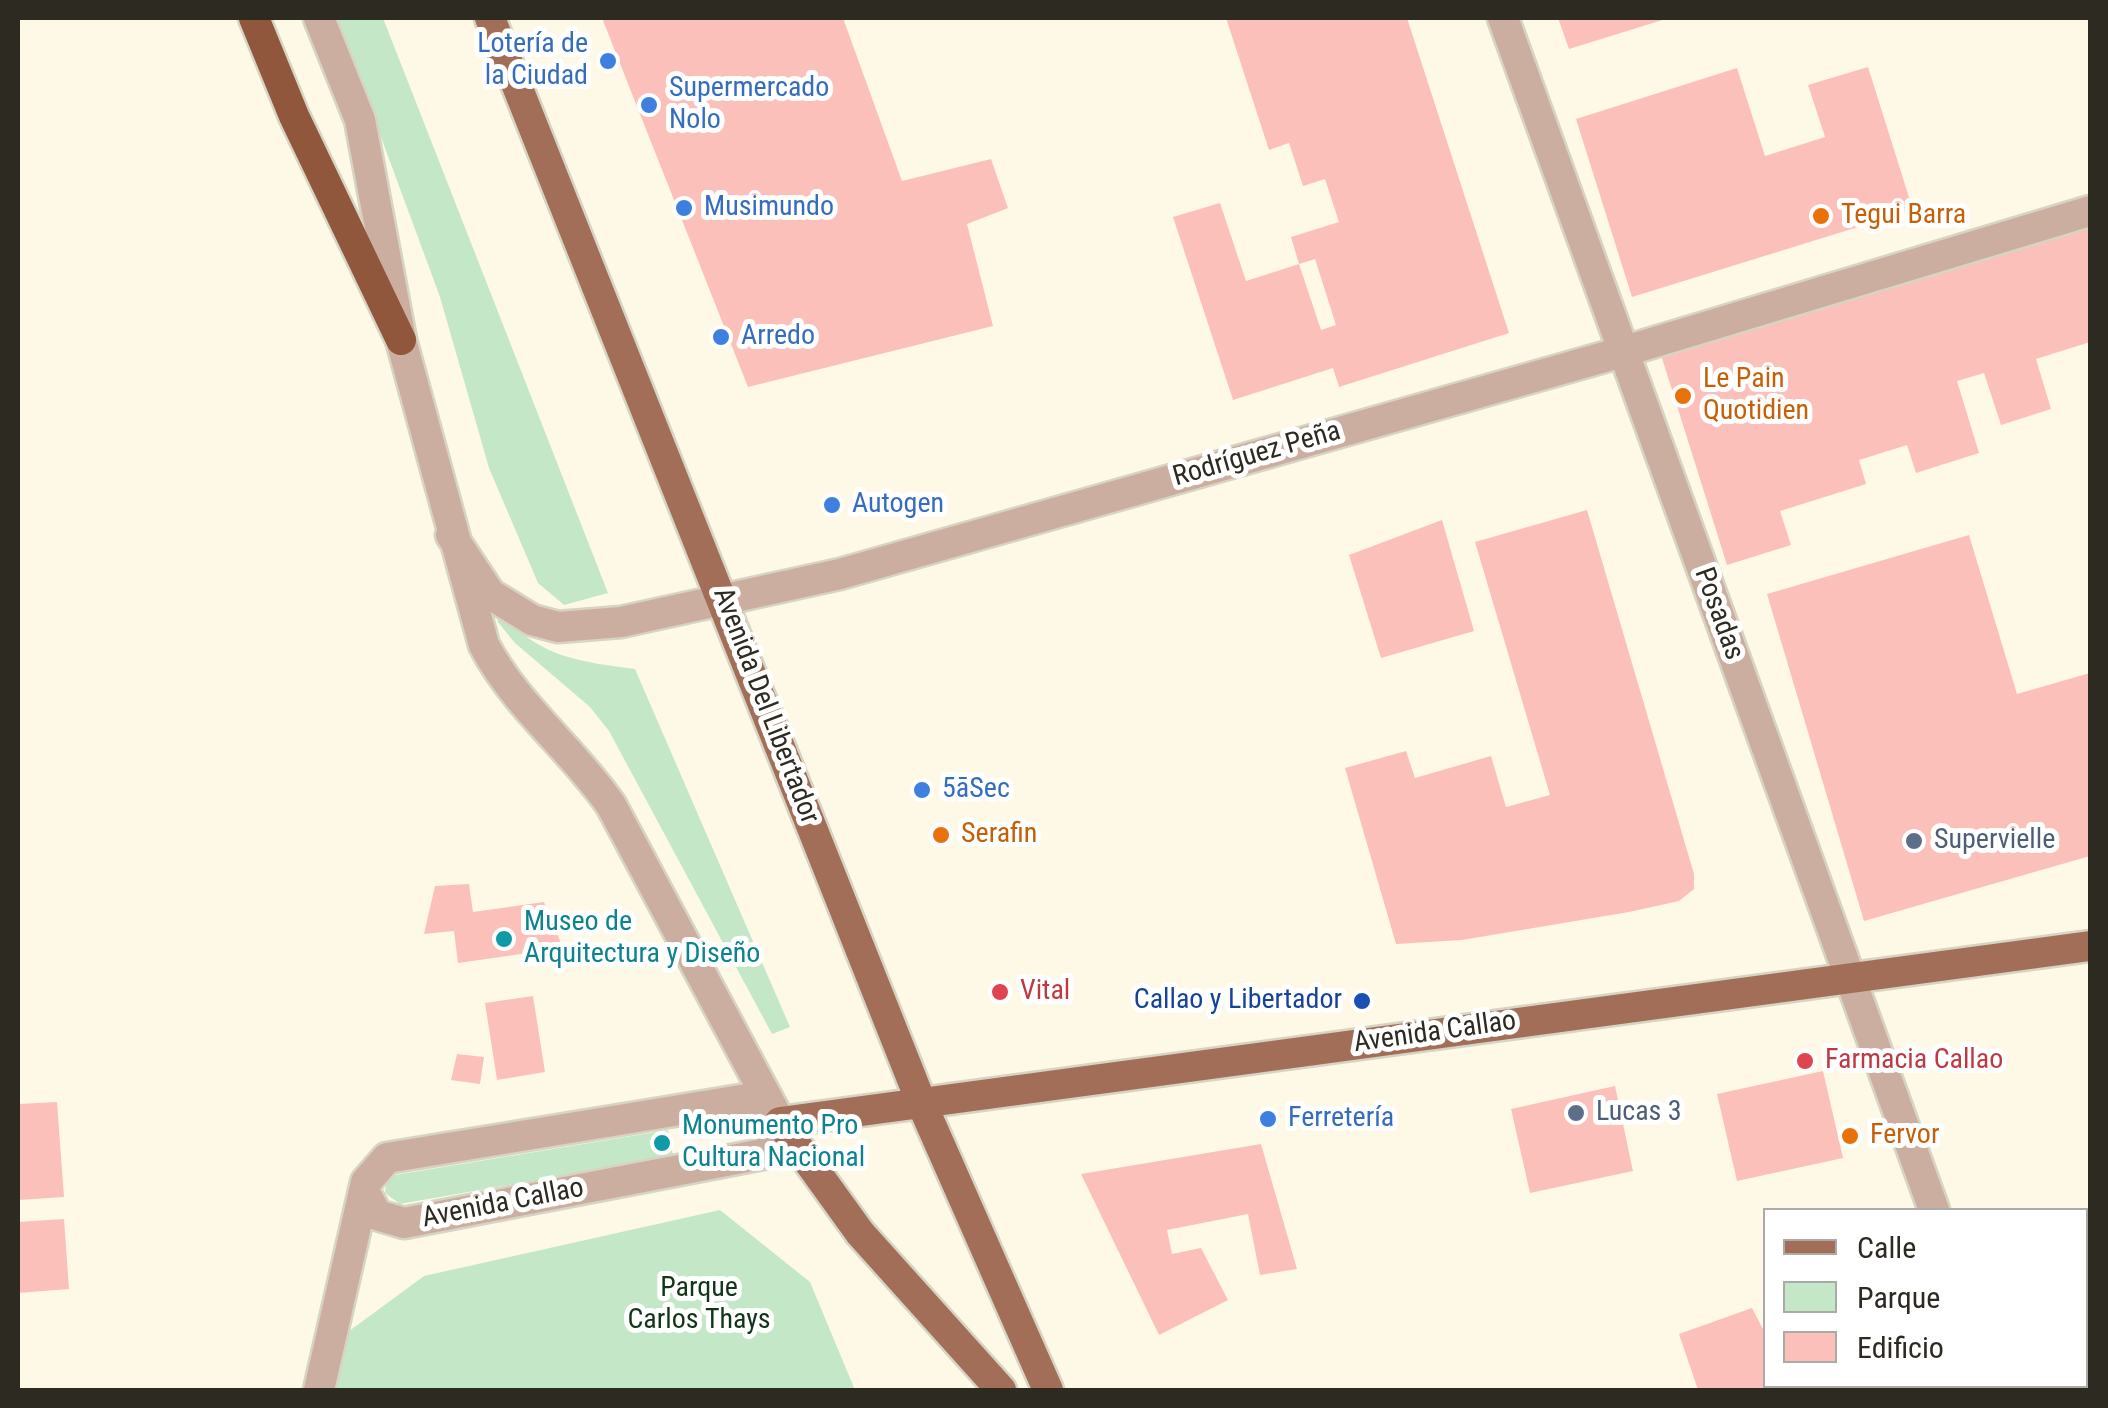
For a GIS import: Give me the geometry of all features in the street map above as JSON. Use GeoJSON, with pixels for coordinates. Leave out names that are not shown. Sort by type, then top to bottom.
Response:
{"type":"FeatureCollection","features":[{"type":"Feature","properties":{"kind":"highway"},"geometry":{"type":"LineString","coordinates":[[254,18],[294,116],[401,340]]}},
{"type":"Feature","properties":{"kind":"main road","name":"Avenida Del Libertador"},"geometry":{"type":"LineString","coordinates":[[490,18],[921,1102],[1048,1390]]}},
{"type":"Feature","properties":{"kind":"main road","name":"Avenida Callao"},"geometry":{"type":"LineString","coordinates":[[780,1122],[2090,946]]}},
{"type":"Feature","properties":{"kind":"main road"},"geometry":{"type":"LineString","coordinates":[[780,1122],[860,1233],[1002,1390]]}},
{"type":"Feature","properties":{"kind":"street"},"geometry":{"type":"LineString","coordinates":[[319,18],[360,120],[401,340],[451,535],[492,661],[581,763],[611,805],[780,1122]]}},
{"type":"Feature","properties":{"kind":"street","name":"Posadas"},"geometry":{"type":"LineString","coordinates":[[1503,18],[1933,1208]]}},
{"type":"Feature","properties":{"kind":"street","name":"Rodríguez Peña"},"geometry":{"type":"LineString","coordinates":[[451,535],[490,594],[532,620],[558,627],[590,628],[840,574],[1622,352],[2090,210]]}},
{"type":"Feature","properties":{"kind":"street"},"geometry":{"type":"LineString","coordinates":[[319,1390],[370,1172],[387,1158],[747,1099],[780,1122]]}},
{"type":"Feature","properties":{"kind":"street","name":"Avenida Callao"},"geometry":{"type":"LineString","coordinates":[[366,1193],[376,1215],[404,1223],[768,1153],[780,1122]]}},
{"type":"Feature","properties":{"kind":"street"},"geometry":{"type":"LineString","coordinates":[[341,1288],[367,1250],[404,1223]]}},
{"type":"Feature","properties":{"kind":"green space"},"geometry":{"type":"Polygon","coordinates":[[[337,18],[383,18],[608,593],[564,605],[538,583],[489,468],[440,297],[337,18]]]}},
{"type":"Feature","properties":{"kind":"green space"},"geometry":{"type":"Polygon","coordinates":[[[504,616],[533,641],[564,656],[635,669],[790,1027],[772,1034],[609,731],[590,707],[515,643],[497,621],[504,616]]]}},
{"type":"Feature","properties":{"kind":"green space"},"geometry":{"type":"Polygon","coordinates":[[[668,1130],[673,1156],[400,1204],[385,1193],[386,1184],[395,1175],[668,1130]]]}},
{"type":"Feature","properties":{"kind":"green space","name":"Parque Carlos Thays"},"geometry":{"type":"Polygon","coordinates":[[[720,1210],[810,1282],[855,1390],[335,1390],[341,1337],[424,1276],[720,1210]]]}},
{"type":"Feature","properties":{"kind":"building"},"geometry":{"type":"Polygon","coordinates":[[[602,18],[843,18],[902,181],[991,159],[1008,208],[967,224],[993,326],[748,387],[602,18]]]}},
{"type":"Feature","properties":{"kind":"building"},"geometry":{"type":"Polygon","coordinates":[[[1226,18],[1407,18],[1509,333],[1339,387],[1333,368],[1233,400],[1173,217],[1220,203],[1246,281],[1299,264],[1291,237],[1339,222],[1325,179],[1303,186],[1289,143],[1269,150],[1226,18]],[[1315,259],[1299,264],[1321,330],[1336,325],[1315,259]]]}},
{"type":"Feature","properties":{"kind":"building"},"geometry":{"type":"Polygon","coordinates":[[[1558,18],[1669,18],[1569,49],[1558,18]]]}},
{"type":"Feature","properties":{"kind":"building"},"geometry":{"type":"Polygon","coordinates":[[[1868,67],[1913,210],[1632,297],[1576,119],[1737,68],[1765,156],[1825,137],[1808,85],[1868,67]]]}},
{"type":"Feature","properties":{"kind":"building"},"geometry":{"type":"Polygon","coordinates":[[[2090,221],[2090,342],[2036,359],[2051,409],[2001,425],[1984,373],[1957,381],[1979,453],[1916,473],[1907,445],[1859,460],[1866,484],[1780,511],[1791,545],[1727,565],[1661,355],[2090,221]]]}},
{"type":"Feature","properties":{"kind":"building"},"geometry":{"type":"Polygon","coordinates":[[[1587,510],[1694,874],[1694,889],[1679,901],[1629,912],[1462,940],[1396,944],[1345,768],[1406,751],[1415,778],[1491,756],[1506,807],[1550,795],[1475,542],[1587,510]]]}},
{"type":"Feature","properties":{"kind":"building"},"geometry":{"type":"Polygon","coordinates":[[[1442,520],[1474,631],[1381,658],[1349,555],[1442,520]]]}},
{"type":"Feature","properties":{"kind":"building"},"geometry":{"type":"Polygon","coordinates":[[[1969,535],[2017,694],[2090,673],[2090,856],[1864,921],[1767,594],[1969,535]]]}},
{"type":"Feature","properties":{"kind":"building"},"geometry":{"type":"Polygon","coordinates":[[[469,884],[473,912],[544,902],[563,948],[458,963],[454,931],[424,934],[435,886],[469,884]]]}},
{"type":"Feature","properties":{"kind":"building"},"geometry":{"type":"Polygon","coordinates":[[[533,996],[545,1072],[497,1080],[485,1003],[533,996]]]}},
{"type":"Feature","properties":{"kind":"building"},"geometry":{"type":"Polygon","coordinates":[[[457,1054],[484,1057],[480,1084],[451,1080],[457,1054]]]}},
{"type":"Feature","properties":{"kind":"building"},"geometry":{"type":"Polygon","coordinates":[[[1823,1071],[1843,1158],[1737,1181],[1717,1094],[1823,1071]]]}},
{"type":"Feature","properties":{"kind":"building"},"geometry":{"type":"Polygon","coordinates":[[[1615,1086],[1633,1171],[1530,1193],[1511,1109],[1615,1086]]]}},
{"type":"Feature","properties":{"kind":"building"},"geometry":{"type":"Polygon","coordinates":[[[57,1102],[64,1197],[18,1200],[18,1104],[57,1102]]]}},
{"type":"Feature","properties":{"kind":"building"},"geometry":{"type":"Polygon","coordinates":[[[1261,1144],[1297,1269],[1260,1275],[1248,1214],[1167,1230],[1172,1254],[1201,1248],[1228,1300],[1159,1335],[1081,1174],[1261,1144]]]}},
{"type":"Feature","properties":{"kind":"building"},"geometry":{"type":"Polygon","coordinates":[[[64,1219],[69,1289],[18,1293],[18,1222],[64,1219]]]}},
{"type":"Feature","properties":{"kind":"building"},"geometry":{"type":"Polygon","coordinates":[[[1752,1308],[1763,1329],[1763,1388],[1771,1390],[1698,1390],[1679,1334],[1752,1308]]]}},
{"type":"Feature","properties":{"kind":"building"},"geometry":{"type":"Polygon","coordinates":[[[1924,1388],[1925,1390],[1876,1390],[1924,1388]]]}},
{"type":"Feature","properties":{"kind":"place","name":"Lotería de la Ciudad"},"geometry":{"type":"Point","coordinates":[608,61]}},
{"type":"Feature","properties":{"kind":"place","name":"Supermercado Nolo"},"geometry":{"type":"Point","coordinates":[649,105]}},
{"type":"Feature","properties":{"kind":"place","name":"Musimundo"},"geometry":{"type":"Point","coordinates":[684,208]}},
{"type":"Feature","properties":{"kind":"place","name":"Tegui Barra"},"geometry":{"type":"Point","coordinates":[1821,216]}},
{"type":"Feature","properties":{"kind":"place","name":"Arredo"},"geometry":{"type":"Point","coordinates":[721,337]}},
{"type":"Feature","properties":{"kind":"place","name":"Le Pain Quotidien"},"geometry":{"type":"Point","coordinates":[1683,396]}},
{"type":"Feature","properties":{"kind":"place","name":"Autogen"},"geometry":{"type":"Point","coordinates":[832,505]}},
{"type":"Feature","properties":{"kind":"place","name":"5āSec"},"geometry":{"type":"Point","coordinates":[922,790]}},
{"type":"Feature","properties":{"kind":"place","name":"Serafin"},"geometry":{"type":"Point","coordinates":[941,835]}},
{"type":"Feature","properties":{"kind":"place","name":"Supervielle"},"geometry":{"type":"Point","coordinates":[1914,841]}},
{"type":"Feature","properties":{"kind":"place","name":"Museo de Arquitectura y Diseño"},"geometry":{"type":"Point","coordinates":[504,939]}},
{"type":"Feature","properties":{"kind":"place","name":"Vital"},"geometry":{"type":"Point","coordinates":[1000,992]}},
{"type":"Feature","properties":{"kind":"place","name":"Callao y Libertador"},"geometry":{"type":"Point","coordinates":[1362,1001]}},
{"type":"Feature","properties":{"kind":"place","name":"Farmacia Callao"},"geometry":{"type":"Point","coordinates":[1805,1061]}},
{"type":"Feature","properties":{"kind":"place","name":"Lucas 3"},"geometry":{"type":"Point","coordinates":[1576,1113]}},
{"type":"Feature","properties":{"kind":"place","name":"Ferretería"},"geometry":{"type":"Point","coordinates":[1268,1119]}},
{"type":"Feature","properties":{"kind":"place","name":"Fervor"},"geometry":{"type":"Point","coordinates":[1850,1136]}},
{"type":"Feature","properties":{"kind":"place","name":"Monumento Pro Cultura Nacional"},"geometry":{"type":"Point","coordinates":[662,1143]}}]}
